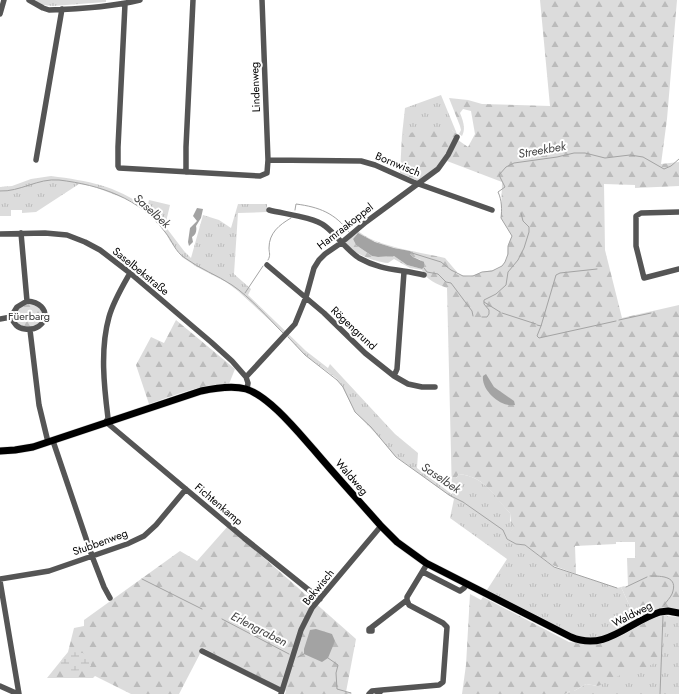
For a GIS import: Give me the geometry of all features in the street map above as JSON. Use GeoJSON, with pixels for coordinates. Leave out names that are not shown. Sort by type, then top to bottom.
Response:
{"type":"FeatureCollection","features":[{"type":"Feature","properties":{"kind":"main road","name":"Waldweg"},"geometry":{"type":"LineString","coordinates":[[0,451],[15,450],[50,441],[201,391],[235,387],[247,389],[264,399],[287,421],[397,542],[427,564],[571,637],[587,642],[597,641],[612,636],[655,613],[668,611],[679,613]]}},
{"type":"Feature","properties":{"kind":"street"},"geometry":{"type":"LineString","coordinates":[[0,14],[4,0]]}},
{"type":"Feature","properties":{"kind":"street"},"geometry":{"type":"LineString","coordinates":[[29,0],[43,8],[62,9],[93,8],[125,4],[140,0]]}},
{"type":"Feature","properties":{"kind":"street"},"geometry":{"type":"LineString","coordinates":[[125,4],[118,166],[119,168],[186,172],[193,0]]}},
{"type":"Feature","properties":{"kind":"street","name":"Lindenweg"},"geometry":{"type":"LineString","coordinates":[[186,172],[260,176],[267,174],[268,160],[262,0]]}},
{"type":"Feature","properties":{"kind":"street"},"geometry":{"type":"LineString","coordinates":[[36,160],[62,9]]}},
{"type":"Feature","properties":{"kind":"street","name":"Hamraakoppel"},"geometry":{"type":"LineString","coordinates":[[246,376],[295,324],[306,297],[314,268],[319,260],[366,222],[419,184],[441,166],[457,137]]}},
{"type":"Feature","properties":{"kind":"street","name":"Bornwisch"},"geometry":{"type":"LineString","coordinates":[[268,160],[362,161],[419,184],[492,210]]}},
{"type":"Feature","properties":{"kind":"street"},"geometry":{"type":"LineString","coordinates":[[269,210],[318,222],[326,227],[349,250],[365,260],[387,269],[424,275]]}},
{"type":"Feature","properties":{"kind":"street"},"geometry":{"type":"LineString","coordinates":[[679,212],[641,213],[636,216],[636,246],[644,278],[679,269]]}},
{"type":"Feature","properties":{"kind":"street"},"geometry":{"type":"LineString","coordinates":[[22,233],[27,301]]}},
{"type":"Feature","properties":{"kind":"street","name":"Saselbekstraße"},"geometry":{"type":"LineString","coordinates":[[0,234],[45,233],[67,235],[100,250],[130,273],[211,342],[246,376]]}},
{"type":"Feature","properties":{"kind":"street","name":"Rögengrund"},"geometry":{"type":"LineString","coordinates":[[267,265],[306,297],[365,353],[394,376],[408,384],[422,388],[435,387]]}},
{"type":"Feature","properties":{"kind":"street"},"geometry":{"type":"LineString","coordinates":[[394,376],[397,369],[404,272]]}},
{"type":"Feature","properties":{"kind":"street"},"geometry":{"type":"LineString","coordinates":[[106,422],[108,418],[104,382],[105,337],[109,317],[114,304],[130,273]]}},
{"type":"Feature","properties":{"kind":"street"},"geometry":{"type":"LineString","coordinates":[[27,301],[34,302],[43,307],[45,316],[43,323],[30,330],[20,328],[14,324],[11,318],[17,307],[27,301]]}},
{"type":"Feature","properties":{"kind":"street"},"geometry":{"type":"LineString","coordinates":[[0,319],[11,318]]}},
{"type":"Feature","properties":{"kind":"street"},"geometry":{"type":"LineString","coordinates":[[30,330],[39,405],[50,441],[92,556],[110,598]]}},
{"type":"Feature","properties":{"kind":"street"},"geometry":{"type":"LineString","coordinates":[[246,376],[248,383],[247,389]]}},
{"type":"Feature","properties":{"kind":"street","name":"Fichtenkamp"},"geometry":{"type":"LineString","coordinates":[[106,422],[320,599]]}},
{"type":"Feature","properties":{"kind":"street","name":"Stubbenweg"},"geometry":{"type":"LineString","coordinates":[[0,580],[49,571],[127,544],[144,536],[155,526],[186,489]]}},
{"type":"Feature","properties":{"kind":"street","name":"Bekwisch"},"geometry":{"type":"LineString","coordinates":[[281,692],[301,630],[312,608],[381,526]]}},
{"type":"Feature","properties":{"kind":"street"},"geometry":{"type":"LineString","coordinates":[[372,627],[407,600],[407,597],[427,564]]}},
{"type":"Feature","properties":{"kind":"street"},"geometry":{"type":"LineString","coordinates":[[423,572],[460,590],[467,584]]}},
{"type":"Feature","properties":{"kind":"street"},"geometry":{"type":"LineString","coordinates":[[0,580],[18,694]]}},
{"type":"Feature","properties":{"kind":"street"},"geometry":{"type":"LineString","coordinates":[[369,694],[372,691],[380,692],[442,684],[444,680],[448,630],[446,626],[409,605],[407,600]]}},
{"type":"Feature","properties":{"kind":"street"},"geometry":{"type":"LineString","coordinates":[[202,651],[281,692]]}},
{"type":"Feature","properties":{"kind":"street"},"geometry":{"type":"LineString","coordinates":[[0,686],[18,694]]}},
{"type":"Feature","properties":{"kind":"green space"},"geometry":{"type":"Polygon","coordinates":[[[35,0],[106,0],[106,2],[53,6],[42,5],[35,0]]]}},
{"type":"Feature","properties":{"kind":"green space"},"geometry":{"type":"Polygon","coordinates":[[[540,0],[677,0],[667,119],[661,164],[679,162],[679,186],[635,188],[635,185],[604,184],[605,250],[622,318],[679,305],[679,613],[672,611],[637,622],[621,587],[628,586],[627,558],[635,558],[635,542],[616,542],[616,544],[575,546],[576,574],[552,565],[525,545],[516,544],[506,538],[503,530],[509,534],[514,527],[511,523],[510,513],[483,483],[468,476],[459,474],[456,478],[456,495],[452,495],[447,288],[429,279],[422,270],[410,268],[394,259],[388,263],[364,257],[353,250],[346,242],[358,231],[366,237],[387,245],[445,258],[457,272],[456,274],[465,276],[476,275],[501,267],[506,260],[508,244],[512,236],[501,218],[502,182],[447,161],[458,140],[468,147],[475,134],[471,111],[463,109],[460,113],[464,130],[462,136],[459,134],[461,130],[460,126],[449,98],[468,100],[482,104],[550,106],[540,0]],[[357,234],[353,239],[356,245],[372,256],[394,256],[407,265],[422,269],[421,260],[413,257],[410,254],[410,251],[383,244],[357,234]]]}},
{"type":"Feature","properties":{"kind":"green space"},"geometry":{"type":"Polygon","coordinates":[[[441,95],[457,134],[452,130],[402,135],[405,108],[441,95]]]}},
{"type":"Feature","properties":{"kind":"green space"},"geometry":{"type":"Polygon","coordinates":[[[422,130],[452,130],[457,134],[437,168],[418,181],[400,173],[402,135],[422,130]]]}},
{"type":"Feature","properties":{"kind":"green space"},"geometry":{"type":"Polygon","coordinates":[[[51,176],[101,185],[135,200],[147,208],[149,200],[170,205],[165,226],[191,258],[203,215],[219,220],[231,228],[238,204],[267,204],[267,212],[238,213],[234,274],[251,289],[248,295],[306,351],[328,368],[330,364],[395,434],[418,453],[417,468],[453,495],[456,495],[456,478],[459,474],[476,479],[483,483],[510,513],[510,521],[515,526],[509,535],[504,531],[506,538],[510,541],[525,545],[554,567],[617,588],[621,587],[637,622],[612,636],[587,642],[485,593],[507,559],[450,518],[454,499],[394,455],[355,412],[342,386],[336,378],[305,355],[288,337],[238,291],[226,282],[197,267],[182,257],[164,230],[146,212],[131,201],[92,186],[79,184],[36,212],[22,213],[22,210],[11,210],[11,216],[0,216],[0,187],[12,186],[31,179],[51,176]]]}},
{"type":"Feature","properties":{"kind":"green space","name":"Füerbarg"},"geometry":{"type":"Polygon","coordinates":[[[27,303],[37,305],[43,313],[41,322],[30,328],[18,325],[14,319],[17,309],[27,303]]]}},
{"type":"Feature","properties":{"kind":"green space"},"geometry":{"type":"Polygon","coordinates":[[[176,320],[235,369],[229,384],[218,384],[198,388],[149,404],[136,365],[151,337],[164,343],[176,320]]]}},
{"type":"Feature","properties":{"kind":"green space"},"geometry":{"type":"Polygon","coordinates":[[[228,526],[356,639],[346,692],[351,692],[351,694],[285,694],[286,691],[203,648],[179,694],[131,694],[95,676],[93,678],[47,678],[68,652],[74,628],[84,626],[84,620],[180,551],[197,561],[228,526]]]}},
{"type":"Feature","properties":{"kind":"green space"},"geometry":{"type":"Polygon","coordinates":[[[470,594],[481,600],[483,597],[569,642],[594,645],[623,635],[652,618],[667,615],[662,659],[638,672],[631,670],[598,686],[586,684],[565,694],[462,694],[466,665],[470,594]]]}},
{"type":"Feature","properties":{"kind":"green space"},"geometry":{"type":"Polygon","coordinates":[[[667,616],[679,617],[679,694],[565,694],[586,684],[598,686],[649,622],[667,616]]]}},
{"type":"Feature","properties":{"kind":"green space"},"geometry":{"type":"Polygon","coordinates":[[[72,652],[83,653],[91,659],[91,666],[83,670],[70,671],[57,668],[63,658],[72,652]]]}},
{"type":"Feature","properties":{"kind":"shaded area"},"geometry":{"type":"Polygon","coordinates":[[[197,208],[203,209],[201,218],[196,226],[196,232],[192,237],[193,242],[189,246],[188,242],[190,228],[197,221],[193,216],[197,208]]]}},
{"type":"Feature","properties":{"kind":"shaded area"},"geometry":{"type":"Polygon","coordinates":[[[358,233],[375,242],[410,251],[412,253],[410,254],[413,257],[424,262],[424,267],[422,269],[407,265],[394,256],[372,256],[356,245],[353,239],[358,233]]]}},
{"type":"Feature","properties":{"kind":"shaded area"},"geometry":{"type":"Polygon","coordinates":[[[486,374],[494,387],[514,401],[515,405],[504,404],[493,397],[485,387],[483,381],[483,376],[486,374]]]}},
{"type":"Feature","properties":{"kind":"shaded area"},"geometry":{"type":"Polygon","coordinates":[[[316,629],[332,634],[335,641],[328,658],[322,662],[304,654],[304,649],[310,630],[316,629]]]}},
{"type":"Feature","properties":{"kind":"waterway","name":"Streekbek"},"geometry":{"type":"LineString","coordinates":[[412,253],[441,262],[451,270],[463,276],[473,276],[482,272],[492,271],[502,266],[508,254],[508,246],[512,236],[501,218],[502,212],[498,192],[505,187],[499,175],[506,167],[514,163],[574,153],[585,153],[605,158],[630,155],[643,157],[664,169],[671,166],[679,159]]}},
{"type":"Feature","properties":{"kind":"waterway","name":"Saselbek"},"geometry":{"type":"LineString","coordinates":[[0,191],[7,191],[44,181],[59,180],[89,185],[118,195],[144,210],[155,220],[182,255],[239,290],[283,333]]}},
{"type":"Feature","properties":{"kind":"waterway","name":"Streekbek"},"geometry":{"type":"LineString","coordinates":[[295,210],[296,204],[319,209],[338,220],[349,232]]}},
{"type":"Feature","properties":{"kind":"waterway"},"geometry":{"type":"LineString","coordinates":[[482,317],[487,317],[489,314],[489,310],[484,304],[484,300],[496,294],[506,285],[508,272],[518,260],[524,248],[529,227],[523,221],[521,213]]}},
{"type":"Feature","properties":{"kind":"waterway","name":"Streekbek"},"geometry":{"type":"LineString","coordinates":[[268,260],[270,255],[269,243],[273,234],[282,224],[291,218]]}},
{"type":"Feature","properties":{"kind":"waterway","name":"Streekbek"},"geometry":{"type":"LineString","coordinates":[[245,293],[263,266]]}},
{"type":"Feature","properties":{"kind":"waterway"},"geometry":{"type":"LineString","coordinates":[[424,268],[427,272],[438,274],[446,282],[451,283],[472,311],[473,316]]}},
{"type":"Feature","properties":{"kind":"waterway"},"geometry":{"type":"LineString","coordinates":[[537,325],[541,326],[556,275],[560,273],[597,269]]}},
{"type":"Feature","properties":{"kind":"waterway"},"geometry":{"type":"LineString","coordinates":[[484,302],[500,312]]}},
{"type":"Feature","properties":{"kind":"waterway"},"geometry":{"type":"LineString","coordinates":[[502,313],[536,324]]}},
{"type":"Feature","properties":{"kind":"waterway"},"geometry":{"type":"LineString","coordinates":[[619,320],[651,313]]}},
{"type":"Feature","properties":{"kind":"waterway"},"geometry":{"type":"LineString","coordinates":[[541,326],[537,336],[539,338],[616,321]]}},
{"type":"Feature","properties":{"kind":"waterway","name":"Saselbek"},"geometry":{"type":"LineString","coordinates":[[288,337],[305,355],[337,380],[343,387],[355,412],[371,427],[396,457],[449,495],[463,502],[503,530],[507,539],[516,544],[525,545],[554,567],[617,588]]}},
{"type":"Feature","properties":{"kind":"waterway","name":"Saselbek"},"geometry":{"type":"LineString","coordinates":[[650,576],[668,578],[673,584],[674,588],[672,594],[664,605]]}},
{"type":"Feature","properties":{"kind":"waterway","name":"Saselbek"},"geometry":{"type":"LineString","coordinates":[[626,587],[647,577]]}},
{"type":"Feature","properties":{"kind":"waterway","name":"Erlengraben"},"geometry":{"type":"LineString","coordinates":[[142,579],[202,609]]}},
{"type":"Feature","properties":{"kind":"waterway","name":"Saselbek"},"geometry":{"type":"LineString","coordinates":[[660,694],[663,616]]}},
{"type":"Feature","properties":{"kind":"waterway","name":"Erlengraben"},"geometry":{"type":"LineString","coordinates":[[222,619],[289,654]]}},
{"type":"Feature","properties":{"kind":"waterway","name":"Erlengraben"},"geometry":{"type":"LineString","coordinates":[[298,657],[304,654]]}},
{"type":"Feature","properties":{"kind":"waterway"},"geometry":{"type":"LineString","coordinates":[[328,658],[338,665],[336,673],[337,689],[351,693]]}}]}
